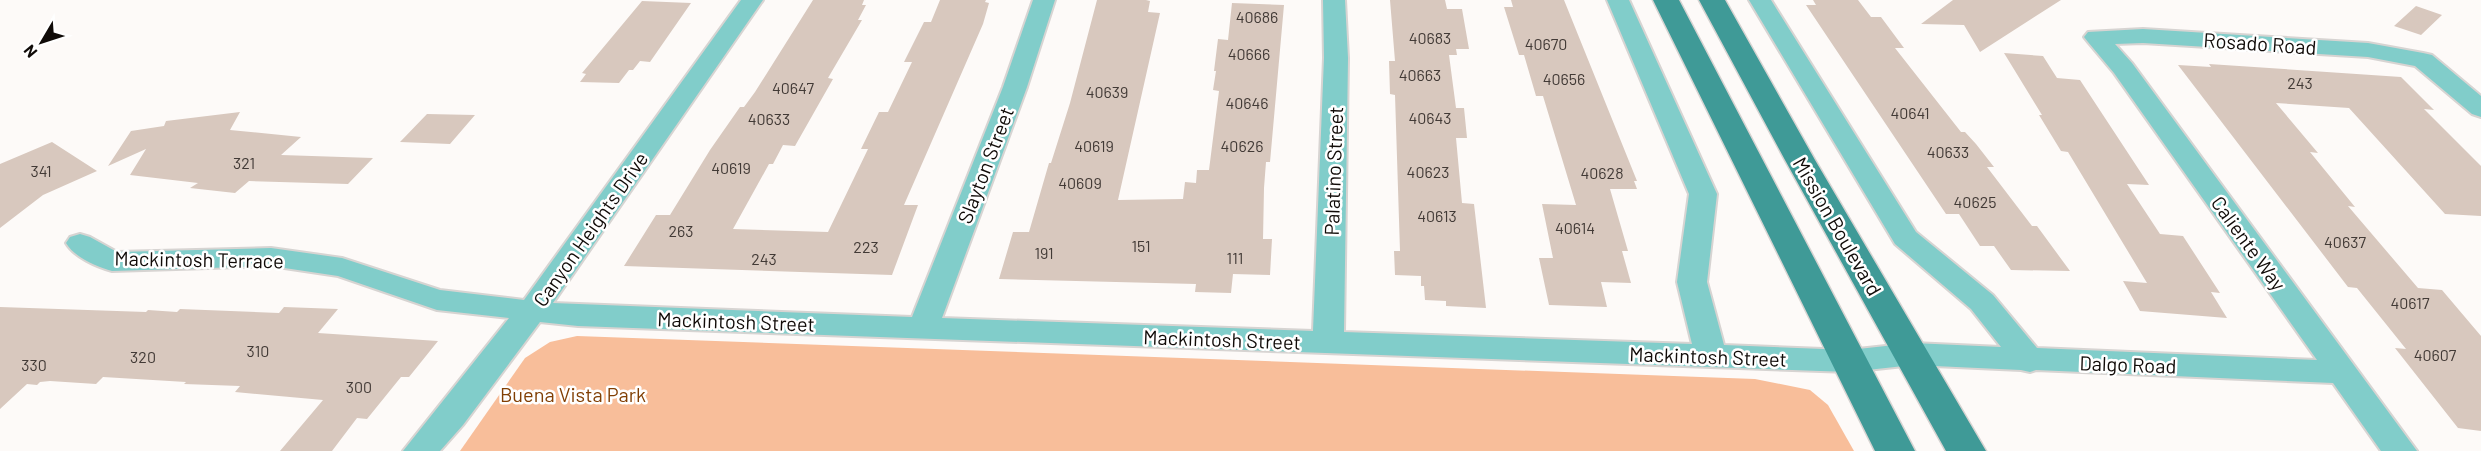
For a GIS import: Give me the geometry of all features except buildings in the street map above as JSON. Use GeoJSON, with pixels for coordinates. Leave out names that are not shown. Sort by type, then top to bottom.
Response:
{"type":"FeatureCollection","features":[{"type":"Feature","properties":{"kind":"main road"},"geometry":{"type":"LineString","coordinates":[[1666,0],[1895,451]]}},
{"type":"Feature","properties":{"kind":"main road","name":"Mission Boulevard"},"geometry":{"type":"LineString","coordinates":[[1712,0],[1800,160],[1913,354],[1966,451]]}},
{"type":"Feature","properties":{"kind":"street","name":"Canyon Heights Drive"},"geometry":{"type":"LineString","coordinates":[[420,451],[451,416],[531,312],[752,0]]}},
{"type":"Feature","properties":{"kind":"street","name":"Slayton Street"},"geometry":{"type":"LineString","coordinates":[[923,328],[1015,87],[1044,0]]}},
{"type":"Feature","properties":{"kind":"street","name":"Palatino Street"},"geometry":{"type":"LineString","coordinates":[[1328,343],[1336,58],[1334,0]]}},
{"type":"Feature","properties":{"kind":"street"},"geometry":{"type":"LineString","coordinates":[[1618,0],[1703,194],[1692,282],[1698,313],[1711,356]]}},
{"type":"Feature","properties":{"kind":"street"},"geometry":{"type":"LineString","coordinates":[[1760,0],[1905,238],[1982,302],[2030,361]]}},
{"type":"Feature","properties":{"kind":"street","name":"Rosado Road"},"geometry":{"type":"LineString","coordinates":[[2096,37],[2143,36],[2368,50],[2423,60],[2481,109]]}},
{"type":"Feature","properties":{"kind":"street","name":"Caliente Way"},"geometry":{"type":"LineString","coordinates":[[2096,37],[2123,68],[2400,451]]}},
{"type":"Feature","properties":{"kind":"street","name":"Mackintosh Terrace"},"geometry":{"type":"LineString","coordinates":[[80,243],[112,262],[271,257],[342,267],[437,300],[531,312]]}},
{"type":"Feature","properties":{"kind":"street","name":"Mackintosh Street"},"geometry":{"type":"LineString","coordinates":[[531,312],[1849,361],[1913,354]]}},
{"type":"Feature","properties":{"kind":"street","name":"Dalgo Road"},"geometry":{"type":"LineString","coordinates":[[1913,354],[2030,361],[2343,372]]}},
{"type":"Feature","properties":{"kind":"green space","name":"Buena Vista Park"},"geometry":{"type":"Polygon","coordinates":[[[577,336],[1755,379],[1810,390],[1828,405],[1854,451],[460,451],[525,358],[550,342],[577,336]]]}}]}
